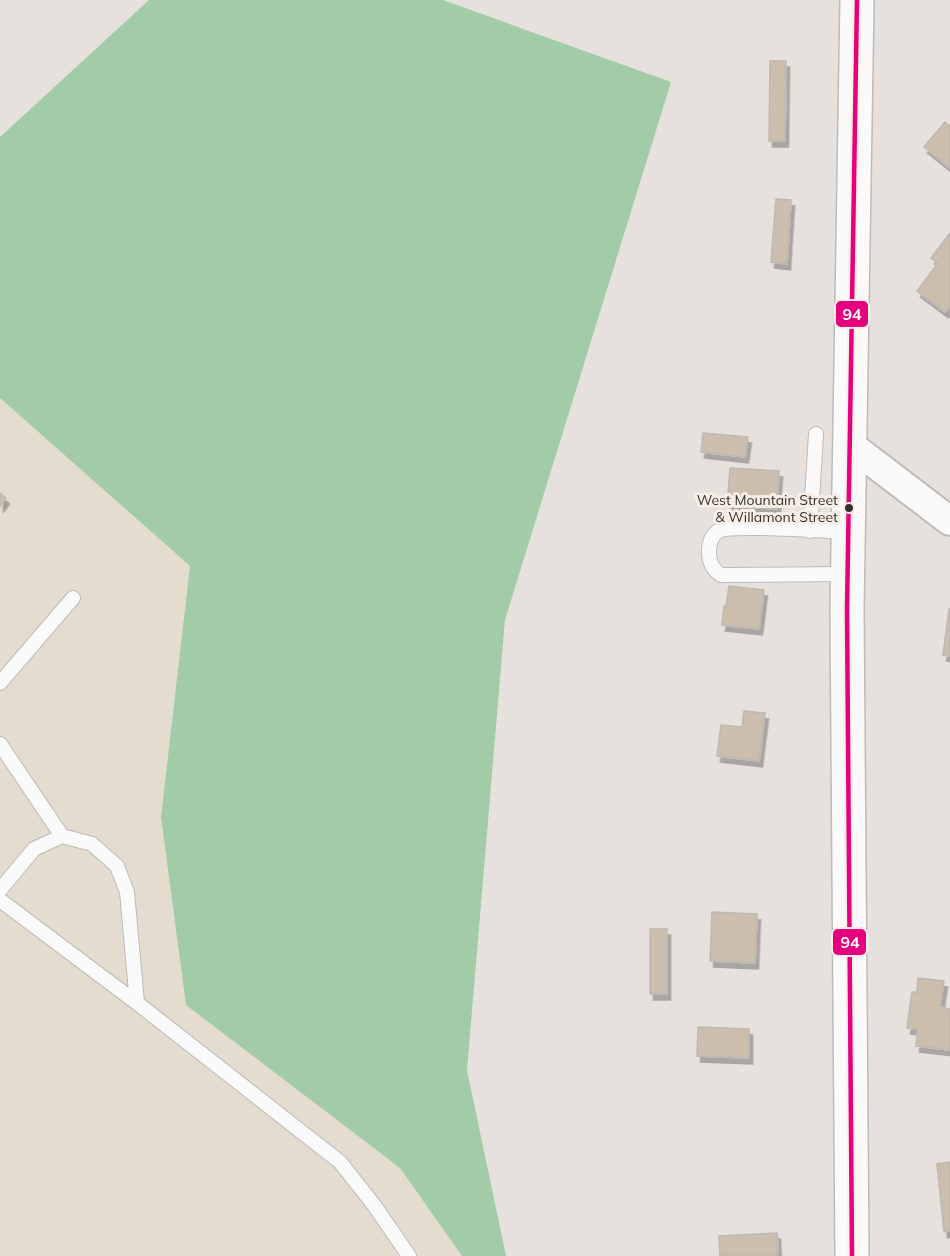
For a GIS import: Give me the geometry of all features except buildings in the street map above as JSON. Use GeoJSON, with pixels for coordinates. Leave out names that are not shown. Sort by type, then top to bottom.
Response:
{"type":"FeatureCollection","features":[{"type":"Feature","properties":{"kind":"main road"},"geometry":{"type":"LineString","coordinates":[[852,1256],[847,574],[857,0]]}},
{"type":"Feature","properties":{"kind":"street"},"geometry":{"type":"LineString","coordinates":[[849,444],[950,521]]}},
{"type":"Feature","properties":{"kind":"lane"},"geometry":{"type":"LineString","coordinates":[[810,531],[816,434]]}},
{"type":"Feature","properties":{"kind":"lane"},"geometry":{"type":"LineString","coordinates":[[847,574],[720,575],[710,563],[709,544],[720,530],[741,528],[848,532]]}},
{"type":"Feature","properties":{"kind":"lane"},"geometry":{"type":"LineString","coordinates":[[0,683],[73,597]]}},
{"type":"Feature","properties":{"kind":"lane"},"geometry":{"type":"LineString","coordinates":[[0,744],[62,836]]}},
{"type":"Feature","properties":{"kind":"lane"},"geometry":{"type":"LineString","coordinates":[[0,890],[34,849],[62,836],[93,844],[117,866],[127,892],[137,1003]]}},
{"type":"Feature","properties":{"kind":"lane"},"geometry":{"type":"LineString","coordinates":[[0,900],[137,1003],[340,1162],[375,1205],[409,1256]]}},
{"type":"Feature","properties":{"kind":"shaded area"},"geometry":{"type":"Polygon","coordinates":[[[0,398],[190,566],[161,817],[186,1005],[400,1168],[462,1256],[0,1256],[0,398]]]}},
{"type":"Feature","properties":{"kind":"green space"},"geometry":{"type":"Polygon","coordinates":[[[149,0],[443,0],[671,82],[505,620],[467,1070],[506,1256],[462,1256],[400,1168],[186,1005],[161,817],[190,566],[0,398],[0,137],[149,0]]]}},
{"type":"Feature","properties":{"kind":"transit line","name":"94"},"geometry":{"type":"LineString","coordinates":[[852,1256],[847,609],[857,0]]}},
{"type":"Feature","properties":{"kind":"place","name":"West Mountain Street & Willamont Street"},"geometry":{"type":"Point","coordinates":[849,508]}}]}
